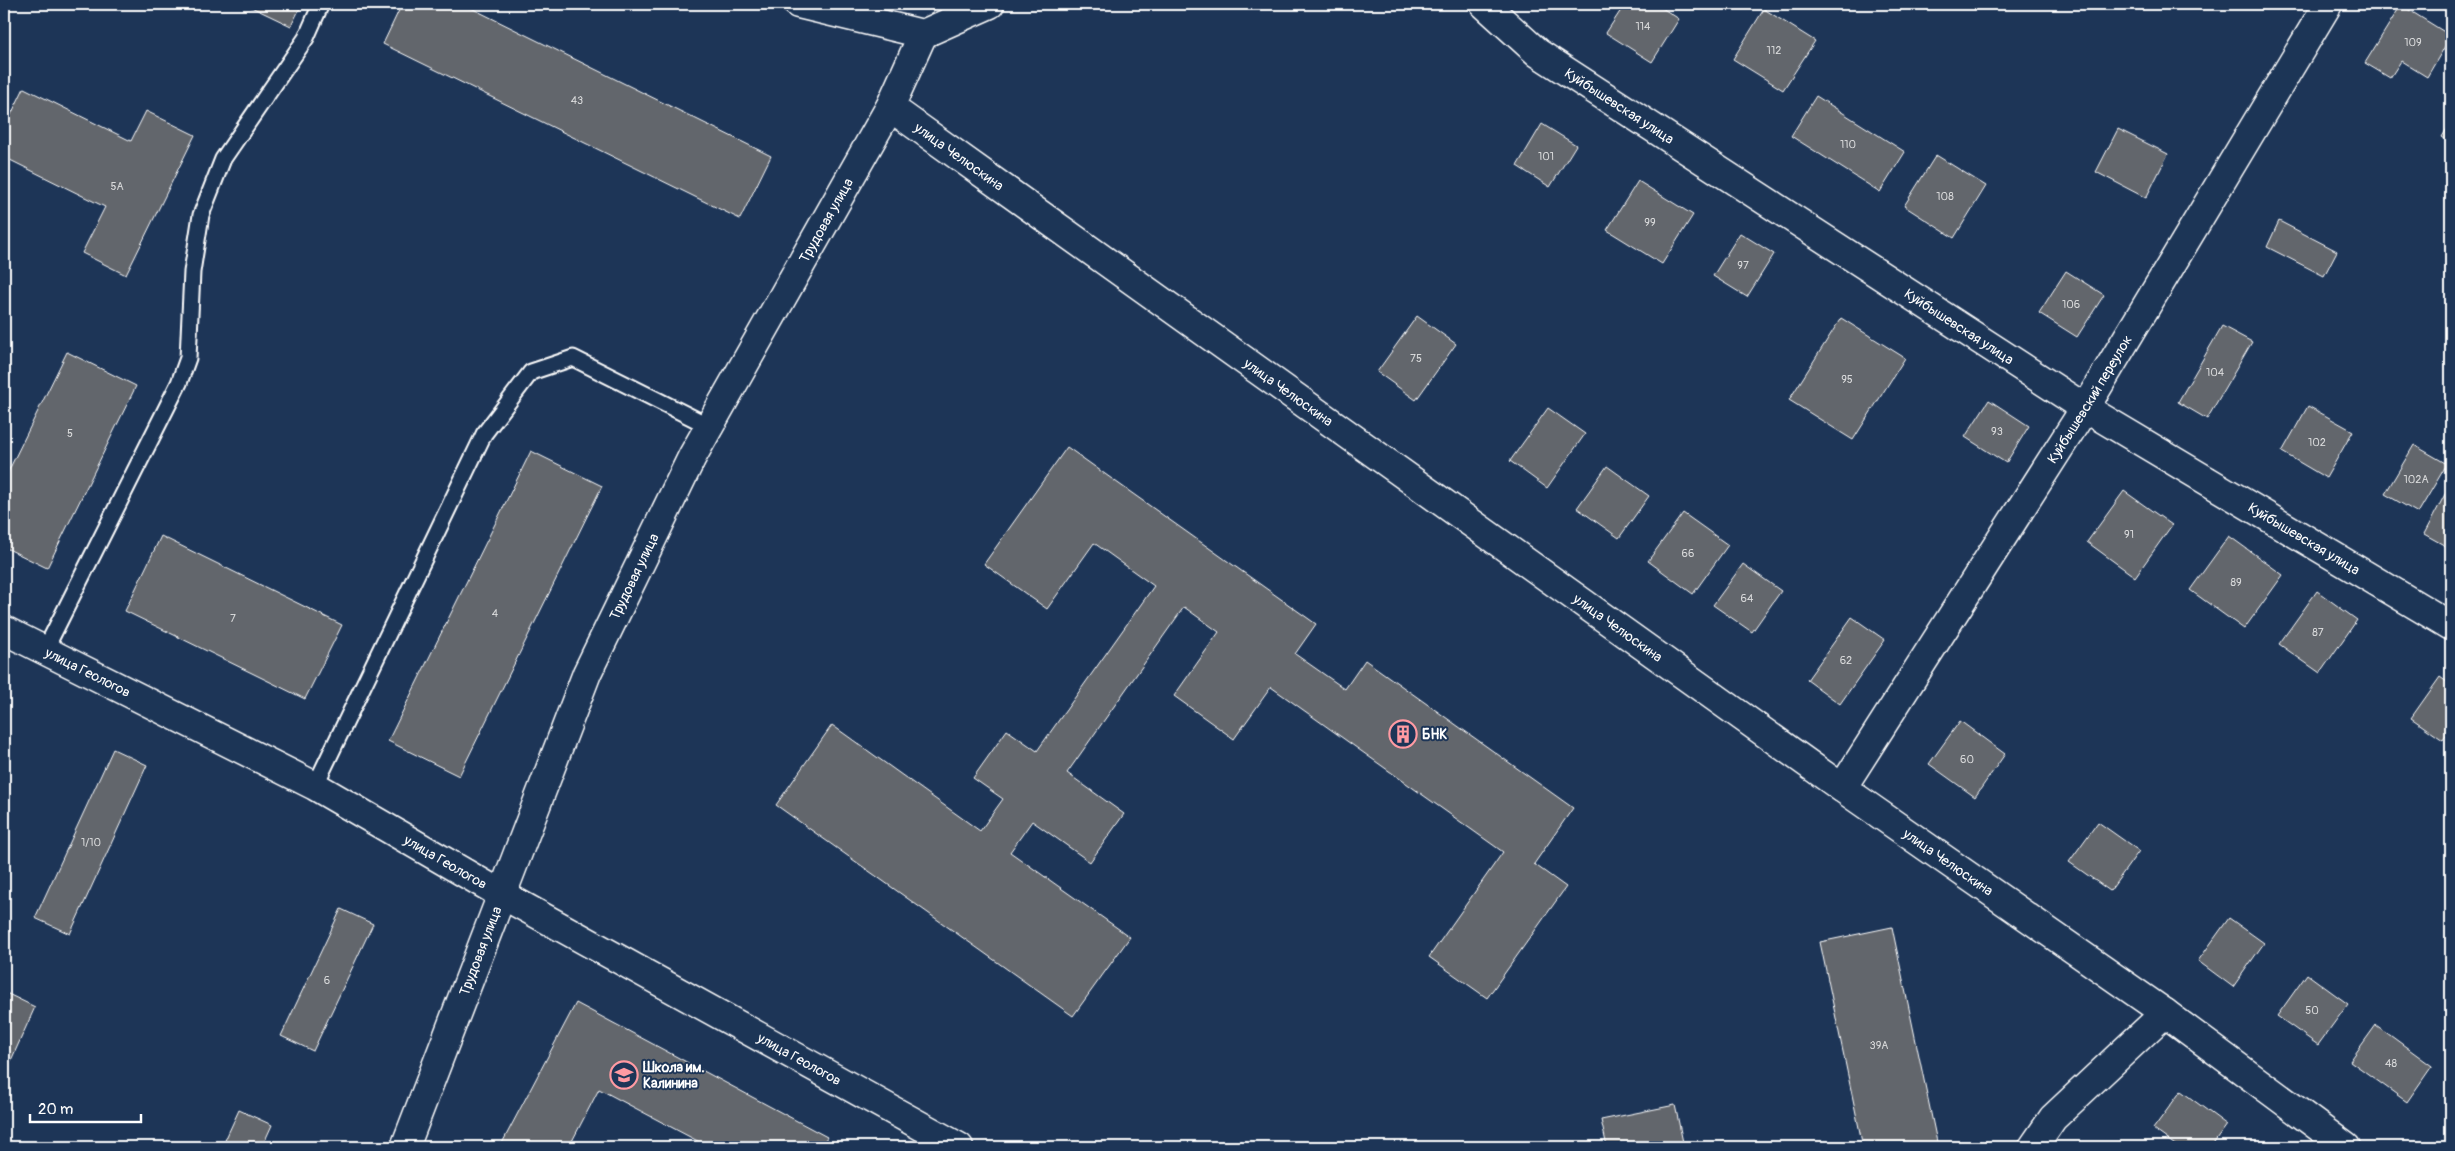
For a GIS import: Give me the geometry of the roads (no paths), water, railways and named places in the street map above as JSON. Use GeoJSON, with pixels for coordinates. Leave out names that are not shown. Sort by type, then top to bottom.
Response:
{"type":"FeatureCollection","features":[{"type":"Feature","properties":{"kind":"street"},"geometry":{"type":"LineString","coordinates":[[798,4],[923,34],[990,4]]}},
{"type":"Feature","properties":{"kind":"street","name":"Куйбышевская улица"},"geometry":{"type":"LineString","coordinates":[[1484,4],[1538,53],[2085,408],[2451,626]]}},
{"type":"Feature","properties":{"kind":"street","name":"Куйбышевский переулок"},"geometry":{"type":"LineString","coordinates":[[1842,788],[2085,408],[2328,4]]}},
{"type":"Feature","properties":{"kind":"street","name":"Трудовая улица"},"geometry":{"type":"LineString","coordinates":[[404,1147],[587,673],[692,457],[711,427],[890,107],[923,34]]}},
{"type":"Feature","properties":{"kind":"street","name":"улица Челюскина"},"geometry":{"type":"LineString","coordinates":[[890,107],[1842,788],[2165,1013],[2346,1147]]}},
{"type":"Feature","properties":{"kind":"street","name":"улица Геологов"},"geometry":{"type":"LineString","coordinates":[[4,630],[315,786],[501,894],[959,1147]]}},
{"type":"Feature","properties":{"kind":"street"},"geometry":{"type":"LineString","coordinates":[[2032,1147],[2053,1118],[2165,1013]]}},
{"type":"Feature","properties":{"kind":"lane"},"geometry":{"type":"LineString","coordinates":[[44,650],[179,383],[188,358],[192,272],[201,215],[223,160],[306,38],[321,4]]}},
{"type":"Feature","properties":{"kind":"lane"},"geometry":{"type":"LineString","coordinates":[[315,786],[484,434],[531,372],[574,358],[711,427]]}},
{"type":"Feature","properties":{"kind":"place","name":"БНК"},"geometry":{"type":"Point","coordinates":[1403,734]}},
{"type":"Feature","properties":{"kind":"place","name":"Школа им. Калинина"},"geometry":{"type":"Point","coordinates":[624,1075]}}]}
